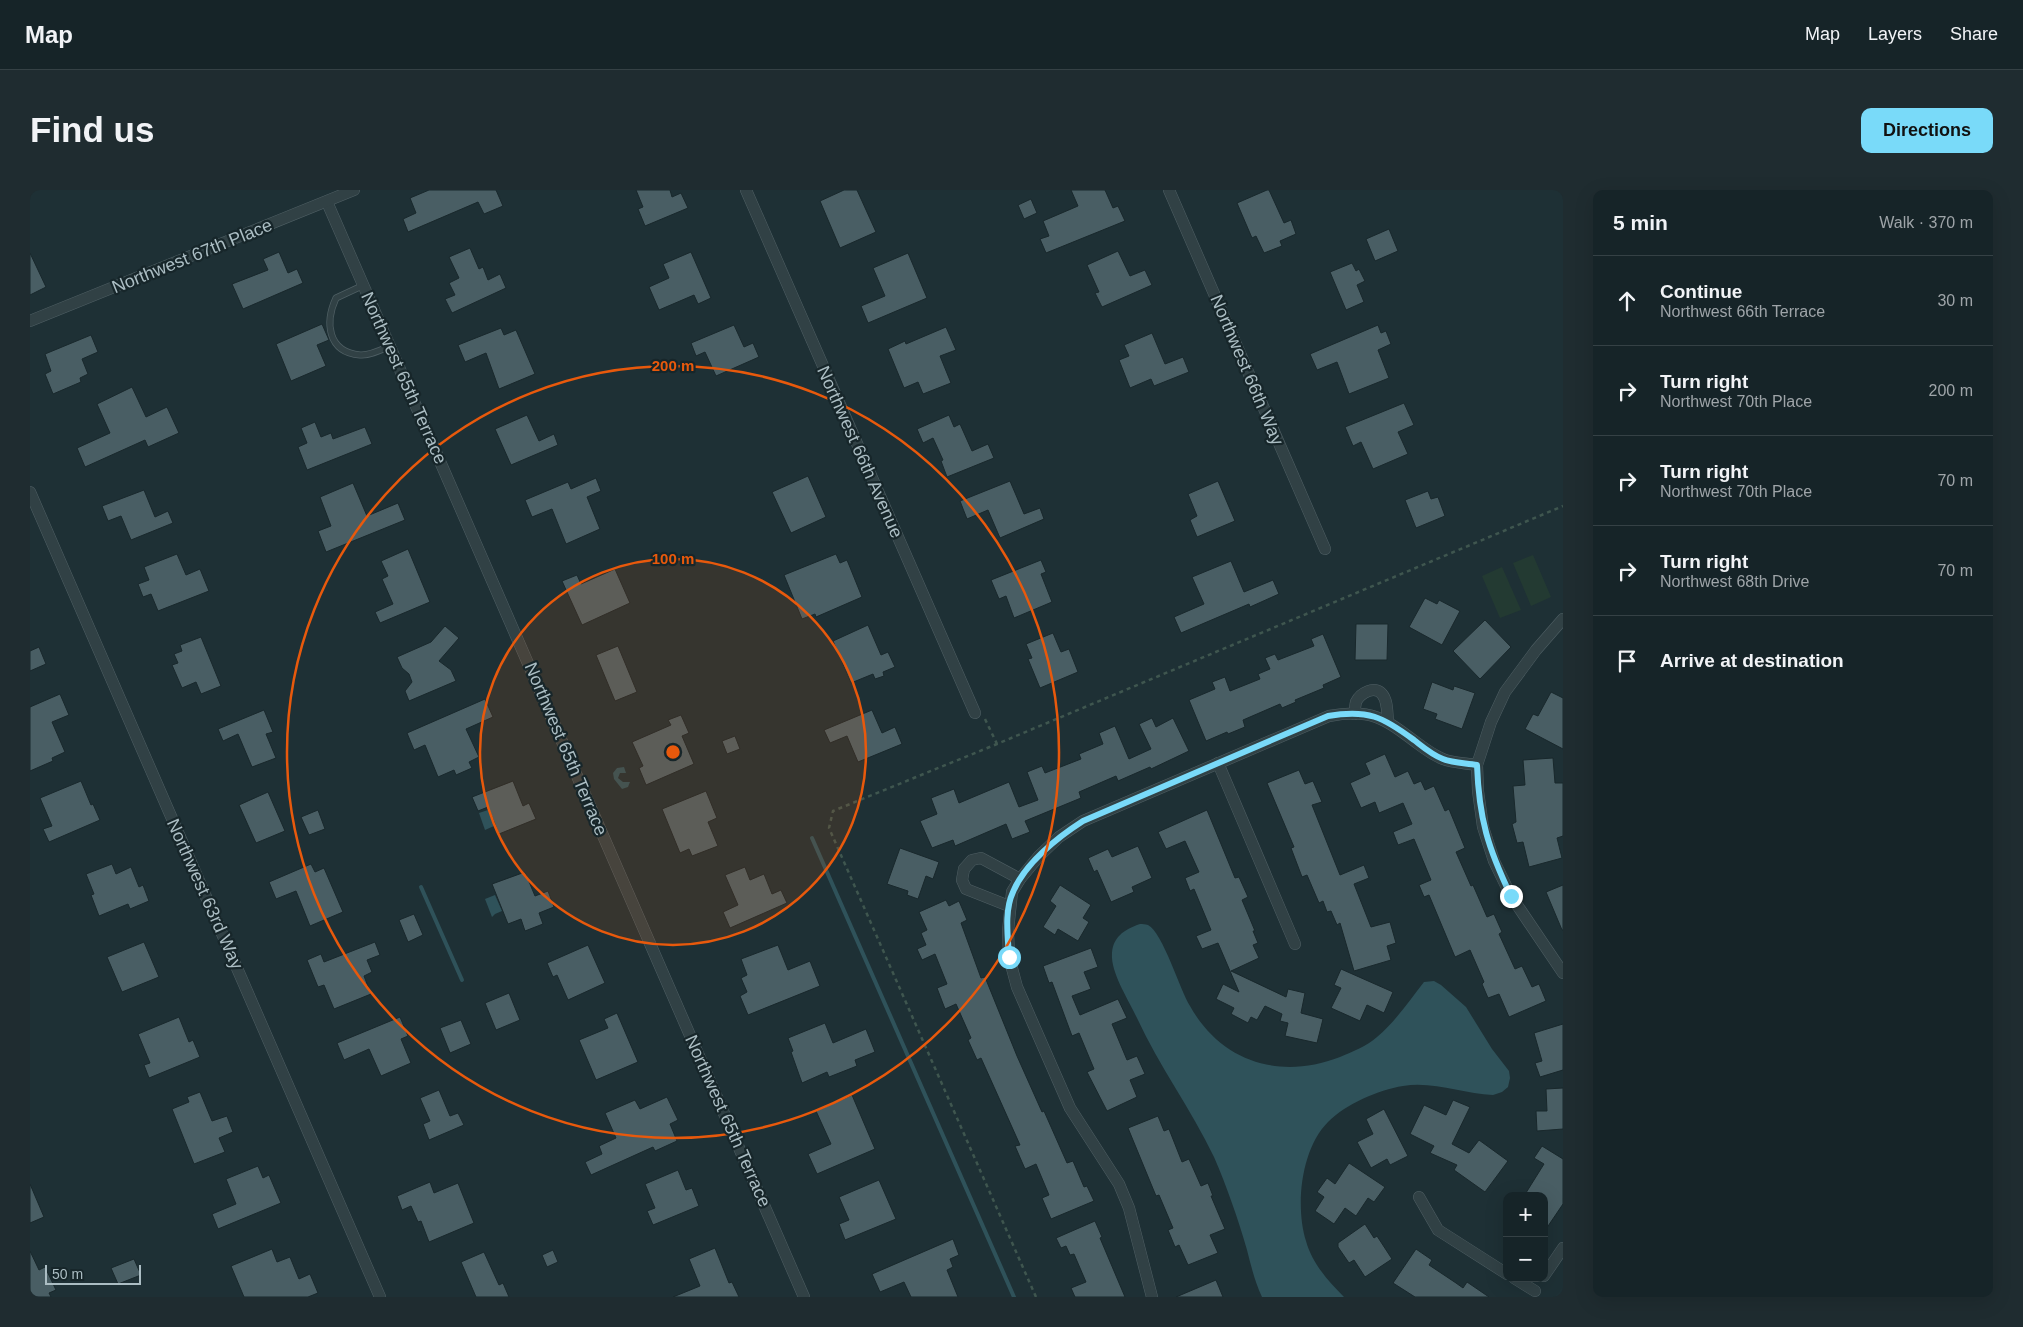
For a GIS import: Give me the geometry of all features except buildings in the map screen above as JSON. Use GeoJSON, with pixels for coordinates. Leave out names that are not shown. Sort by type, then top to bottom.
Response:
{"type":"FeatureCollection","features":[{"type":"Feature","properties":{"kind":"street","name":"Northwest 67th Place"},"geometry":{"type":"LineString","coordinates":[[30,321],[354,190]]}},
{"type":"Feature","properties":{"kind":"street","name":"Northwest 66th Avenue"},"geometry":{"type":"LineString","coordinates":[[746,190],[975,714]]}},
{"type":"Feature","properties":{"kind":"street","name":"Northwest 66th Way"},"geometry":{"type":"LineString","coordinates":[[1169,190],[1325,549]]}},
{"type":"Feature","properties":{"kind":"street","name":"Northwest 65th Terrace"},"geometry":{"type":"LineString","coordinates":[[327,202],[804,1297]]}},
{"type":"Feature","properties":{"kind":"street","name":"Northwest 63rd Way"},"geometry":{"type":"LineString","coordinates":[[30,492],[380,1297]]}},
{"type":"Feature","properties":{"kind":"street"},"geometry":{"type":"LineString","coordinates":[[1563,619],[1536,650],[1505,692],[1477,765],[1478,791],[1483,827],[1494,860],[1511,896],[1563,973]]}},
{"type":"Feature","properties":{"kind":"street"},"geometry":{"type":"LineString","coordinates":[[1354,714],[1357,700],[1361,695],[1372,690],[1378,691],[1384,699],[1388,721]]}},
{"type":"Feature","properties":{"kind":"street"},"geometry":{"type":"LineString","coordinates":[[1152,1297],[1128,1208],[1118,1184],[1070,1108],[1017,987],[1009,957],[1009,906],[1012,892],[1039,856],[1058,837],[1083,821],[1328,716],[1347,713],[1380,717],[1430,753],[1445,760],[1477,765]]}},
{"type":"Feature","properties":{"kind":"street"},"geometry":{"type":"LineString","coordinates":[[1218,763],[1295,944]]}},
{"type":"Feature","properties":{"kind":"street"},"geometry":{"type":"LineString","coordinates":[[1009,906],[966,889],[962,880],[964,869],[972,860],[981,858],[1020,879]]}},
{"type":"Feature","properties":{"kind":"street"},"geometry":{"type":"LineString","coordinates":[[1419,1197],[1438,1230],[1503,1271]]}},
{"type":"Feature","properties":{"kind":"street"},"geometry":{"type":"LineString","coordinates":[[1548,1271],[1563,1248]]}},
{"type":"Feature","properties":{"kind":"street"},"geometry":{"type":"LineString","coordinates":[[1519,1282],[1533,1294],[1541,1282]]}},
{"type":"Feature","properties":{"kind":"lane"},"geometry":{"type":"LineString","coordinates":[[364,285],[336,298],[329,318],[330,330],[335,343],[346,352],[361,355],[390,346]]}},
{"type":"Feature","properties":{"kind":"path"},"geometry":{"type":"LineString","coordinates":[[975,714],[984,716],[997,744]]}},
{"type":"Feature","properties":{"kind":"green space"},"geometry":{"type":"Polygon","coordinates":[[[1533,555],[1551,597],[1531,606],[1513,563],[1533,555]]]}},
{"type":"Feature","properties":{"kind":"green space"},"geometry":{"type":"Polygon","coordinates":[[[1502,567],[1521,610],[1500,618],[1482,576],[1502,567]]]}},
{"type":"Feature","properties":{"kind":"water"},"geometry":{"type":"Polygon","coordinates":[[[624,767],[626,773],[620,773],[618,778],[623,782],[630,782],[628,787],[622,789],[614,779],[613,773],[617,768],[624,767]]]}},
{"type":"Feature","properties":{"kind":"water"},"geometry":{"type":"Polygon","coordinates":[[[488,810],[494,826],[485,830],[479,813],[488,810]]]}},
{"type":"Feature","properties":{"kind":"water"},"geometry":{"type":"Polygon","coordinates":[[[495,895],[502,911],[492,917],[485,899],[495,895]]]}},
{"type":"Feature","properties":{"kind":"water"},"geometry":{"type":"Polygon","coordinates":[[[1140,924],[1148,925],[1154,930],[1171,962],[1190,1006],[1203,1026],[1236,1053],[1255,1062],[1275,1066],[1296,1067],[1318,1064],[1354,1051],[1369,1043],[1384,1031],[1424,982],[1434,981],[1466,1007],[1492,1049],[1509,1071],[1508,1087],[1502,1092],[1493,1095],[1426,1085],[1403,1086],[1383,1091],[1344,1109],[1335,1115],[1319,1133],[1306,1162],[1303,1179],[1301,1211],[1303,1227],[1306,1241],[1316,1264],[1344,1297],[1262,1297],[1255,1280],[1236,1215],[1214,1157],[1146,1036],[1115,973],[1112,951],[1116,940],[1123,932],[1140,924]]]}},
{"type":"Feature","properties":{"kind":"waterway"},"geometry":{"type":"LineString","coordinates":[[812,838],[1014,1297]]}},
{"type":"Feature","properties":{"kind":"waterway"},"geometry":{"type":"LineString","coordinates":[[421,887],[462,980]]}},
{"type":"Feature","properties":{"kind":"route"},"geometry":{"type":"LineString","coordinates":[[1009,957],[1009,906],[1012,892],[1039,856],[1058,837],[1083,821],[1328,716],[1347,713],[1380,717],[1394,725],[1430,753],[1445,760],[1477,765],[1478,791],[1483,827],[1494,860],[1511,896]]}}]}
